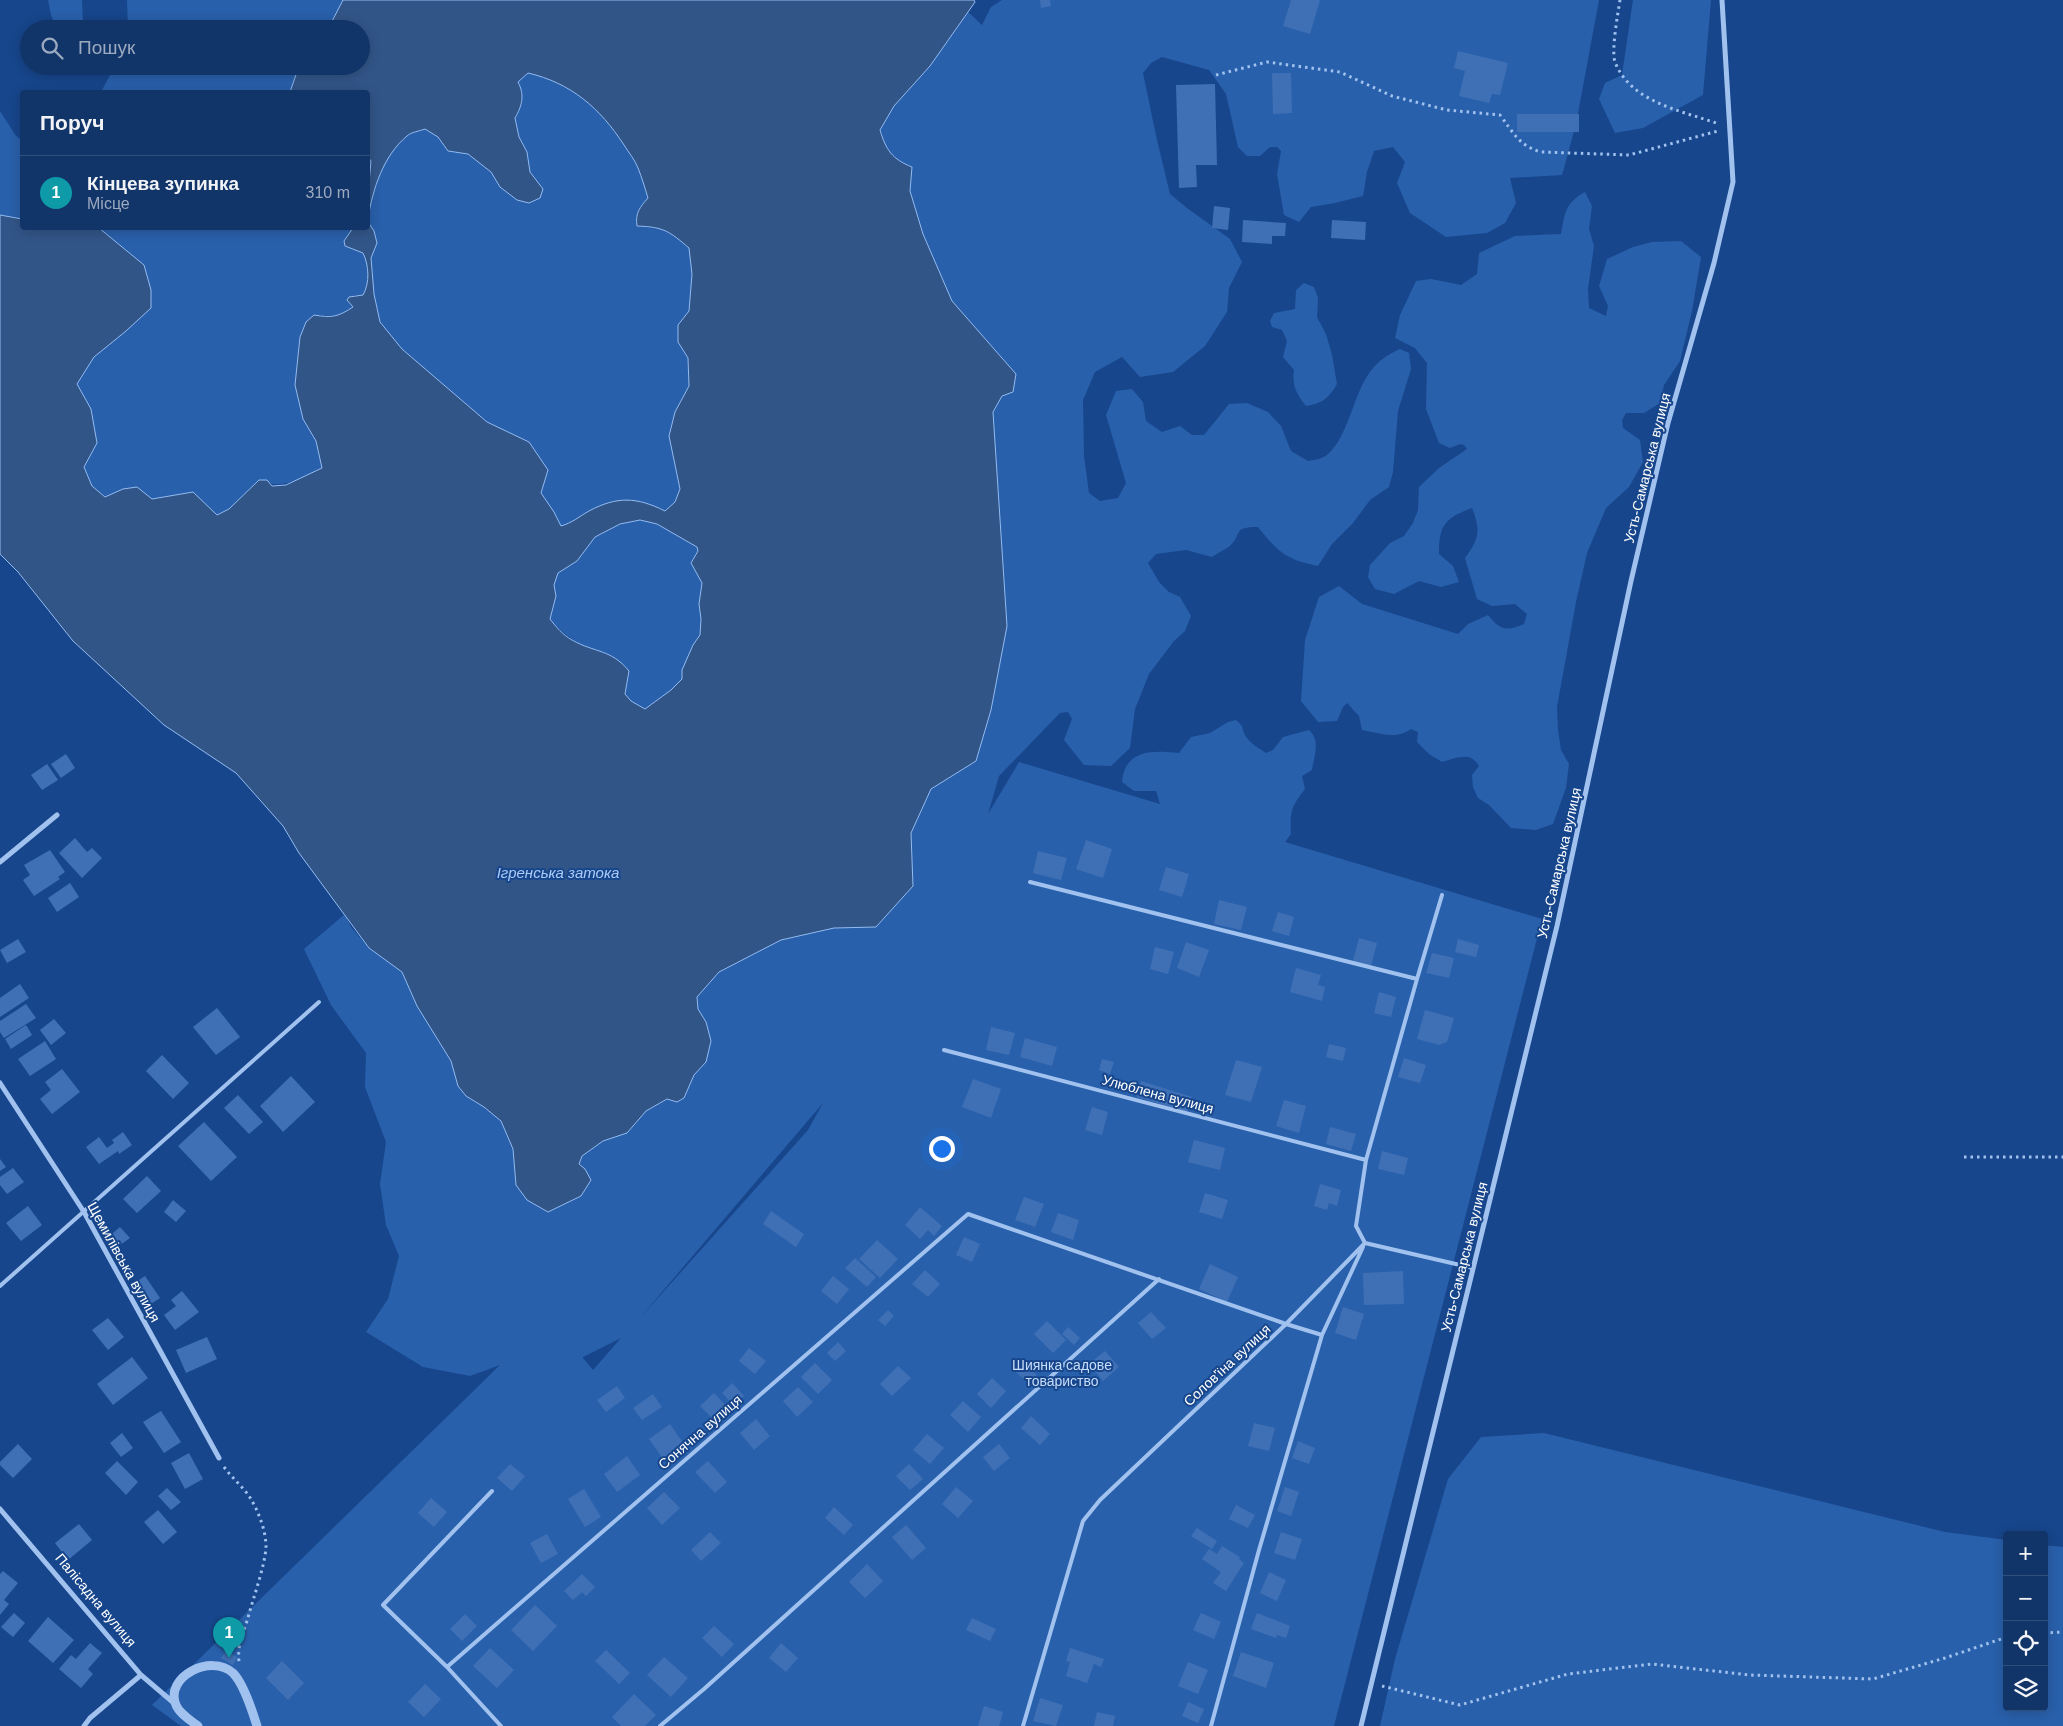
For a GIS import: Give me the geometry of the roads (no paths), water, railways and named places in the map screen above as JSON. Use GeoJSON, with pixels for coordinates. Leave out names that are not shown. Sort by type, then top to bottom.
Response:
{"type":"FeatureCollection","features":[{"type":"Feature","properties":{"kind":"street","name":"Усть-Самарська вулиця"},"geometry":{"type":"LineString","coordinates":[[1362,1726],[1557,926],[1631,581],[1668,423],[1714,263],[1733,182],[1722,0]]}},
{"type":"Feature","properties":{"kind":"street"},"geometry":{"type":"LineString","coordinates":[[0,862],[57,814]]}},
{"type":"Feature","properties":{"kind":"street","name":"Щемилівська вулиця"},"geometry":{"type":"LineString","coordinates":[[0,1083],[84,1212],[219,1458]]}},
{"type":"Feature","properties":{"kind":"street","name":"Палісадна вулиця"},"geometry":{"type":"LineString","coordinates":[[0,1509],[141,1674],[198,1726]]}},
{"type":"Feature","properties":{"kind":"street"},"geometry":{"type":"LineString","coordinates":[[175,1704],[174,1693],[178,1684],[191,1670],[204,1665],[219,1667],[233,1673],[242,1688],[258,1726]]}},
{"type":"Feature","properties":{"kind":"street"},"geometry":{"type":"LineString","coordinates":[[84,1726],[90,1718],[141,1674]]}},
{"type":"Feature","properties":{"kind":"lane"},"geometry":{"type":"LineString","coordinates":[[1030,882],[1417,978]]}},
{"type":"Feature","properties":{"kind":"lane"},"geometry":{"type":"LineString","coordinates":[[1442,895],[1366,1160],[1356,1226],[1365,1243],[1473,1268]]}},
{"type":"Feature","properties":{"kind":"lane"},"geometry":{"type":"LineString","coordinates":[[0,1286],[319,1002]]}},
{"type":"Feature","properties":{"kind":"lane","name":"Улюблена вулиця"},"geometry":{"type":"LineString","coordinates":[[944,1050],[1366,1160]]}},
{"type":"Feature","properties":{"kind":"lane","name":"Сонячна вулиця"},"geometry":{"type":"LineString","coordinates":[[447,1667],[968,1214],[1159,1279]]}},
{"type":"Feature","properties":{"kind":"lane"},"geometry":{"type":"LineString","coordinates":[[660,1726],[704,1689],[1159,1279],[1286,1324],[1365,1243]]}},
{"type":"Feature","properties":{"kind":"lane"},"geometry":{"type":"LineString","coordinates":[[1211,1726],[1259,1550],[1322,1335],[1365,1243]]}},
{"type":"Feature","properties":{"kind":"lane","name":"Солов'їна вулиця"},"geometry":{"type":"LineString","coordinates":[[1023,1726],[1083,1521],[1100,1500],[1286,1324],[1322,1335]]}},
{"type":"Feature","properties":{"kind":"lane"},"geometry":{"type":"LineString","coordinates":[[492,1491],[383,1605],[447,1667],[501,1726]]}},
{"type":"Feature","properties":{"kind":"water","name":"Ігренська затока"},"geometry":{"type":"Polygon","coordinates":[[[343,0],[974,0],[975,2],[930,66],[894,106],[880,130],[891,153],[899,161],[912,167],[910,191],[923,234],[952,301],[1016,374],[1013,392],[1002,396],[993,412],[1007,626],[991,710],[976,761],[931,789],[911,833],[913,886],[876,927],[834,928],[781,940],[719,972],[697,997],[698,1009],[706,1022],[711,1041],[706,1062],[694,1075],[684,1098],[677,1102],[667,1099],[646,1111],[627,1133],[603,1141],[582,1156],[579,1164],[585,1169],[591,1180],[581,1196],[548,1212],[527,1200],[516,1185],[513,1149],[501,1121],[484,1107],[466,1096],[458,1086],[451,1061],[417,1006],[402,972],[369,948],[299,853],[283,826],[236,773],[164,725],[73,641],[18,572],[0,554],[0,215],[20,219],[20,230],[101,230],[144,265],[151,290],[151,308],[94,357],[77,384],[91,409],[97,443],[84,467],[92,486],[105,497],[123,489],[137,487],[152,499],[193,492],[217,515],[229,509],[259,480],[267,480],[272,486],[286,485],[322,468],[316,441],[303,419],[295,385],[300,337],[306,322],[314,315],[339,315],[353,307],[347,300],[349,297],[363,295],[368,280],[365,258],[363,253],[345,246],[344,241],[352,230],[370,230],[370,225],[374,231],[377,243],[371,258],[374,294],[380,322],[402,349],[487,422],[529,442],[548,470],[541,493],[561,526],[599,506],[618,501],[636,501],[665,511],[675,502],[680,489],[669,436],[675,412],[689,386],[688,358],[678,342],[678,325],[689,311],[692,274],[689,248],[666,231],[654,227],[637,226],[639,210],[648,198],[637,165],[605,120],[571,90],[543,77],[528,73],[518,82],[522,100],[515,118],[519,137],[527,152],[530,172],[543,189],[540,198],[529,203],[517,200],[500,187],[491,172],[468,154],[448,151],[438,137],[425,129],[409,135],[391,153],[380,174],[370,209],[370,90],[291,90],[296,75],[370,75],[370,20],[333,20],[343,0]],[[640,520],[620,524],[595,537],[577,561],[558,573],[554,585],[556,596],[550,619],[569,638],[609,655],[622,664],[629,671],[625,694],[631,701],[645,709],[671,690],[682,679],[682,670],[693,645],[700,635],[701,619],[699,604],[702,583],[691,563],[698,551],[697,547],[657,524],[640,520]]]}},
{"type":"Feature","properties":{"kind":"place","name":"Кінцева зупинка"},"geometry":{"type":"Point","coordinates":[229,1658]}},
{"type":"Feature","properties":{"kind":"park label","name":"Шиянка садове товариство"},"geometry":{"type":"Point","coordinates":[1062,1374]}}]}
